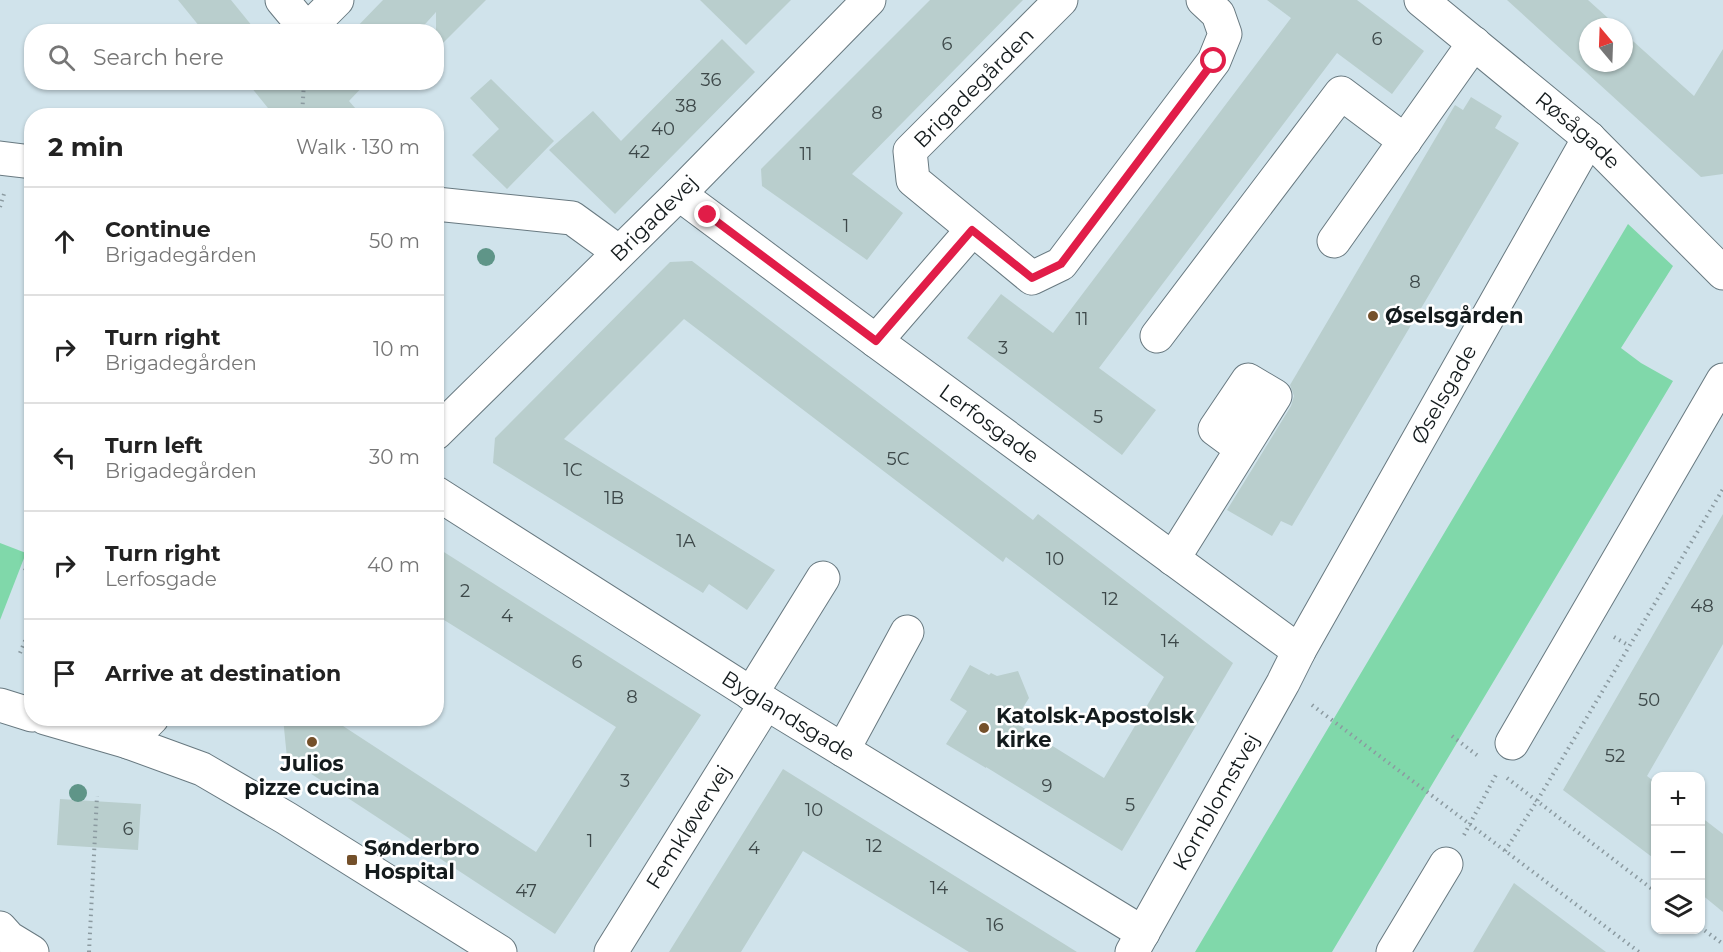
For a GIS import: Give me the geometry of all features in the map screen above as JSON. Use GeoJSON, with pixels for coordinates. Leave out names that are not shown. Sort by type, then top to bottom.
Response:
{"type":"FeatureCollection","features":[{"type":"Feature","properties":{"kind":"street"},"geometry":{"type":"LineString","coordinates":[[282,0],[302,24]]}},
{"type":"Feature","properties":{"kind":"street"},"geometry":{"type":"LineString","coordinates":[[313,24],[337,0]]}},
{"type":"Feature","properties":{"kind":"street","name":"Brigadevej"},"geometry":{"type":"LineString","coordinates":[[444,425],[679,194],[869,0]]}},
{"type":"Feature","properties":{"kind":"street","name":"Brigadegården"},"geometry":{"type":"LineString","coordinates":[[1061,0],[910,152],[913,180],[1032,278],[1061,264],[1214,61],[1225,34],[1218,14],[1203,0]]}},
{"type":"Feature","properties":{"kind":"street","name":"Røsågade"},"geometry":{"type":"LineString","coordinates":[[1431,3],[1474,43],[1589,138],[1723,273]]}},
{"type":"Feature","properties":{"kind":"street"},"geometry":{"type":"LineString","coordinates":[[1334,241],[1474,43]]}},
{"type":"Feature","properties":{"kind":"street"},"geometry":{"type":"LineString","coordinates":[[1157,336],[1341,93],[1405,141]]}},
{"type":"Feature","properties":{"kind":"street","name":"Øselsgade"},"geometry":{"type":"LineString","coordinates":[[1299,651],[1589,138]]}},
{"type":"Feature","properties":{"kind":"street"},"geometry":{"type":"LineString","coordinates":[[0,158],[24,161]]}},
{"type":"Feature","properties":{"kind":"street","name":"Lerfosgade"},"geometry":{"type":"LineString","coordinates":[[679,194],[1299,651]]}},
{"type":"Feature","properties":{"kind":"street"},"geometry":{"type":"LineString","coordinates":[[444,205],[572,219],[619,252]]}},
{"type":"Feature","properties":{"kind":"street"},"geometry":{"type":"LineString","coordinates":[[876,341],[972,230]]}},
{"type":"Feature","properties":{"kind":"street"},"geometry":{"type":"LineString","coordinates":[[1512,743],[1723,380]]}},
{"type":"Feature","properties":{"kind":"street"},"geometry":{"type":"LineString","coordinates":[[1173,559],[1242,449]]}},
{"type":"Feature","properties":{"kind":"street","name":"Byglandsgade"},"geometry":{"type":"LineString","coordinates":[[444,498],[843,750],[1137,943]]}},
{"type":"Feature","properties":{"kind":"street","name":"Femkløvervej"},"geometry":{"type":"LineString","coordinates":[[611,952],[758,698],[823,578]]}},
{"type":"Feature","properties":{"kind":"street"},"geometry":{"type":"LineString","coordinates":[[843,750],[907,632]]}},
{"type":"Feature","properties":{"kind":"street","name":"Kornblomstvej"},"geometry":{"type":"LineString","coordinates":[[1137,943],[1299,651]]}},
{"type":"Feature","properties":{"kind":"street"},"geometry":{"type":"LineString","coordinates":[[73,726],[128,742],[202,769],[286,818],[500,952]]}},
{"type":"Feature","properties":{"kind":"street"},"geometry":{"type":"LineString","coordinates":[[128,742],[144,726]]}},
{"type":"Feature","properties":{"kind":"street"},"geometry":{"type":"LineString","coordinates":[[1393,952],[1446,864]]}},
{"type":"Feature","properties":{"kind":"street"},"geometry":{"type":"LineString","coordinates":[[0,928],[9,938],[32,952]]}},
{"type":"Feature","properties":{"kind":"path"},"geometry":{"type":"LineString","coordinates":[[302,108],[304,90]]}},
{"type":"Feature","properties":{"kind":"path"},"geometry":{"type":"LineString","coordinates":[[1505,850],[1537,801],[1723,489]]}},
{"type":"Feature","properties":{"kind":"path"},"geometry":{"type":"LineString","coordinates":[[20,653],[24,643]]}},
{"type":"Feature","properties":{"kind":"path"},"geometry":{"type":"LineString","coordinates":[[1283,683],[1639,952]]}},
{"type":"Feature","properties":{"kind":"path"},"geometry":{"type":"LineString","coordinates":[[1452,736],[1479,757]]}},
{"type":"Feature","properties":{"kind":"path"},"geometry":{"type":"LineString","coordinates":[[1446,864],[1471,825],[1498,771],[1651,888]]}},
{"type":"Feature","properties":{"kind":"path"},"geometry":{"type":"LineString","coordinates":[[89,952],[97,796]]}},
{"type":"Feature","properties":{"kind":"path"},"geometry":{"type":"LineString","coordinates":[[1705,930],[1723,944]]}},
{"type":"Feature","properties":{"kind":"green space"},"geometry":{"type":"Polygon","coordinates":[[[1628,224],[1673,266],[1621,348],[1641,363],[1673,381],[1332,952],[1195,952],[1628,224]]]}},
{"type":"Feature","properties":{"kind":"green space"},"geometry":{"type":"Polygon","coordinates":[[[0,543],[24,552],[24,558],[0,620],[0,543]]]}},
{"type":"Feature","properties":{"kind":"building"},"geometry":{"type":"Polygon","coordinates":[[[178,0],[231,0],[250,24],[198,24],[178,0]]]}},
{"type":"Feature","properties":{"kind":"building"},"geometry":{"type":"Polygon","coordinates":[[[383,0],[486,0],[444,42],[444,24],[436,24],[436,12],[425,24],[360,24],[383,0]]]}},
{"type":"Feature","properties":{"kind":"building"},"geometry":{"type":"Polygon","coordinates":[[[700,0],[791,0],[746,45],[700,0]]]}},
{"type":"Feature","properties":{"kind":"building"},"geometry":{"type":"Polygon","coordinates":[[[930,0],[1023,0],[852,174],[903,213],[867,260],[762,186],[761,169],[930,0]]]}},
{"type":"Feature","properties":{"kind":"building"},"geometry":{"type":"Polygon","coordinates":[[[1267,0],[1357,0],[1424,51],[1392,94],[1337,53],[1099,368],[1156,410],[1122,455],[967,338],[1001,294],[1053,333],[1291,18],[1267,0]]]}},
{"type":"Feature","properties":{"kind":"building"},"geometry":{"type":"Polygon","coordinates":[[[1507,0],[1588,0],[1608,18],[1579,18],[1579,66],[1507,0]]]}},
{"type":"Feature","properties":{"kind":"building"},"geometry":{"type":"Polygon","coordinates":[[[722,39],[755,72],[615,214],[549,150],[593,111],[621,141],[722,39]]]}},
{"type":"Feature","properties":{"kind":"building"},"geometry":{"type":"Polygon","coordinates":[[[1633,41],[1694,96],[1723,49],[1723,174],[1701,177],[1586,72],[1633,72],[1633,41]]]}},
{"type":"Feature","properties":{"kind":"building"},"geometry":{"type":"Polygon","coordinates":[[[491,79],[554,141],[507,189],[472,155],[499,129],[470,98],[491,79]]]}},
{"type":"Feature","properties":{"kind":"building"},"geometry":{"type":"Polygon","coordinates":[[[253,90],[359,90],[349,101],[355,108],[268,108],[253,90]]]}},
{"type":"Feature","properties":{"kind":"building","name":"Øselsgården"},"geometry":{"type":"Polygon","coordinates":[[[1471,97],[1502,116],[1495,128],[1519,143],[1292,526],[1281,521],[1272,536],[1227,510],[1291,406],[1294,396],[1290,385],[1455,105],[1463,110],[1471,97]]]}},
{"type":"Feature","properties":{"kind":"building"},"geometry":{"type":"Polygon","coordinates":[[[692,261],[1033,520],[1038,514],[1233,663],[1122,851],[946,744],[967,711],[950,700],[970,665],[989,675],[991,673],[997,676],[1018,671],[1029,698],[1014,722],[1104,778],[1164,677],[1006,557],[1003,562],[684,319],[564,439],[775,570],[747,610],[709,584],[703,593],[493,463],[495,438],[670,262],[692,261]]]}},
{"type":"Feature","properties":{"kind":"building"},"geometry":{"type":"Polygon","coordinates":[[[1723,514],[1723,644],[1647,776],[1651,779],[1651,856],[1563,790],[1723,514]]]}},
{"type":"Feature","properties":{"kind":"building"},"geometry":{"type":"Polygon","coordinates":[[[444,552],[701,715],[555,934],[287,758],[284,726],[343,726],[536,852],[616,727],[444,620],[444,552]]]}},
{"type":"Feature","properties":{"kind":"building"},"geometry":{"type":"Polygon","coordinates":[[[783,769],[1077,952],[969,952],[803,851],[741,952],[669,952],[783,769]]]}},
{"type":"Feature","properties":{"kind":"building"},"geometry":{"type":"Polygon","coordinates":[[[60,799],[141,804],[138,850],[57,845],[60,799]]]}},
{"type":"Feature","properties":{"kind":"building"},"geometry":{"type":"Polygon","coordinates":[[[1705,820],[1723,834],[1723,912],[1705,897],[1705,820]]]}},
{"type":"Feature","properties":{"kind":"building"},"geometry":{"type":"Polygon","coordinates":[[[1514,883],[1606,952],[1473,952],[1514,883]]]}},
{"type":"Feature","properties":{"kind":"place","name":"Øselsgården"},"geometry":{"type":"Point","coordinates":[1373,316]}},
{"type":"Feature","properties":{"kind":"place","name":"Katolsk-Apostolsk kirke"},"geometry":{"type":"Point","coordinates":[984,728]}},
{"type":"Feature","properties":{"kind":"place","name":"Julios pizze cucina"},"geometry":{"type":"Point","coordinates":[312,742]}},
{"type":"Feature","properties":{"kind":"place","name":"Sønderbro Hospital"},"geometry":{"type":"Point","coordinates":[352,860]}},
{"type":"Feature","properties":{"kind":"route"},"geometry":{"type":"LineString","coordinates":[[708,215],[876,341],[972,230],[1032,278],[1061,264],[1214,61]]}}]}
